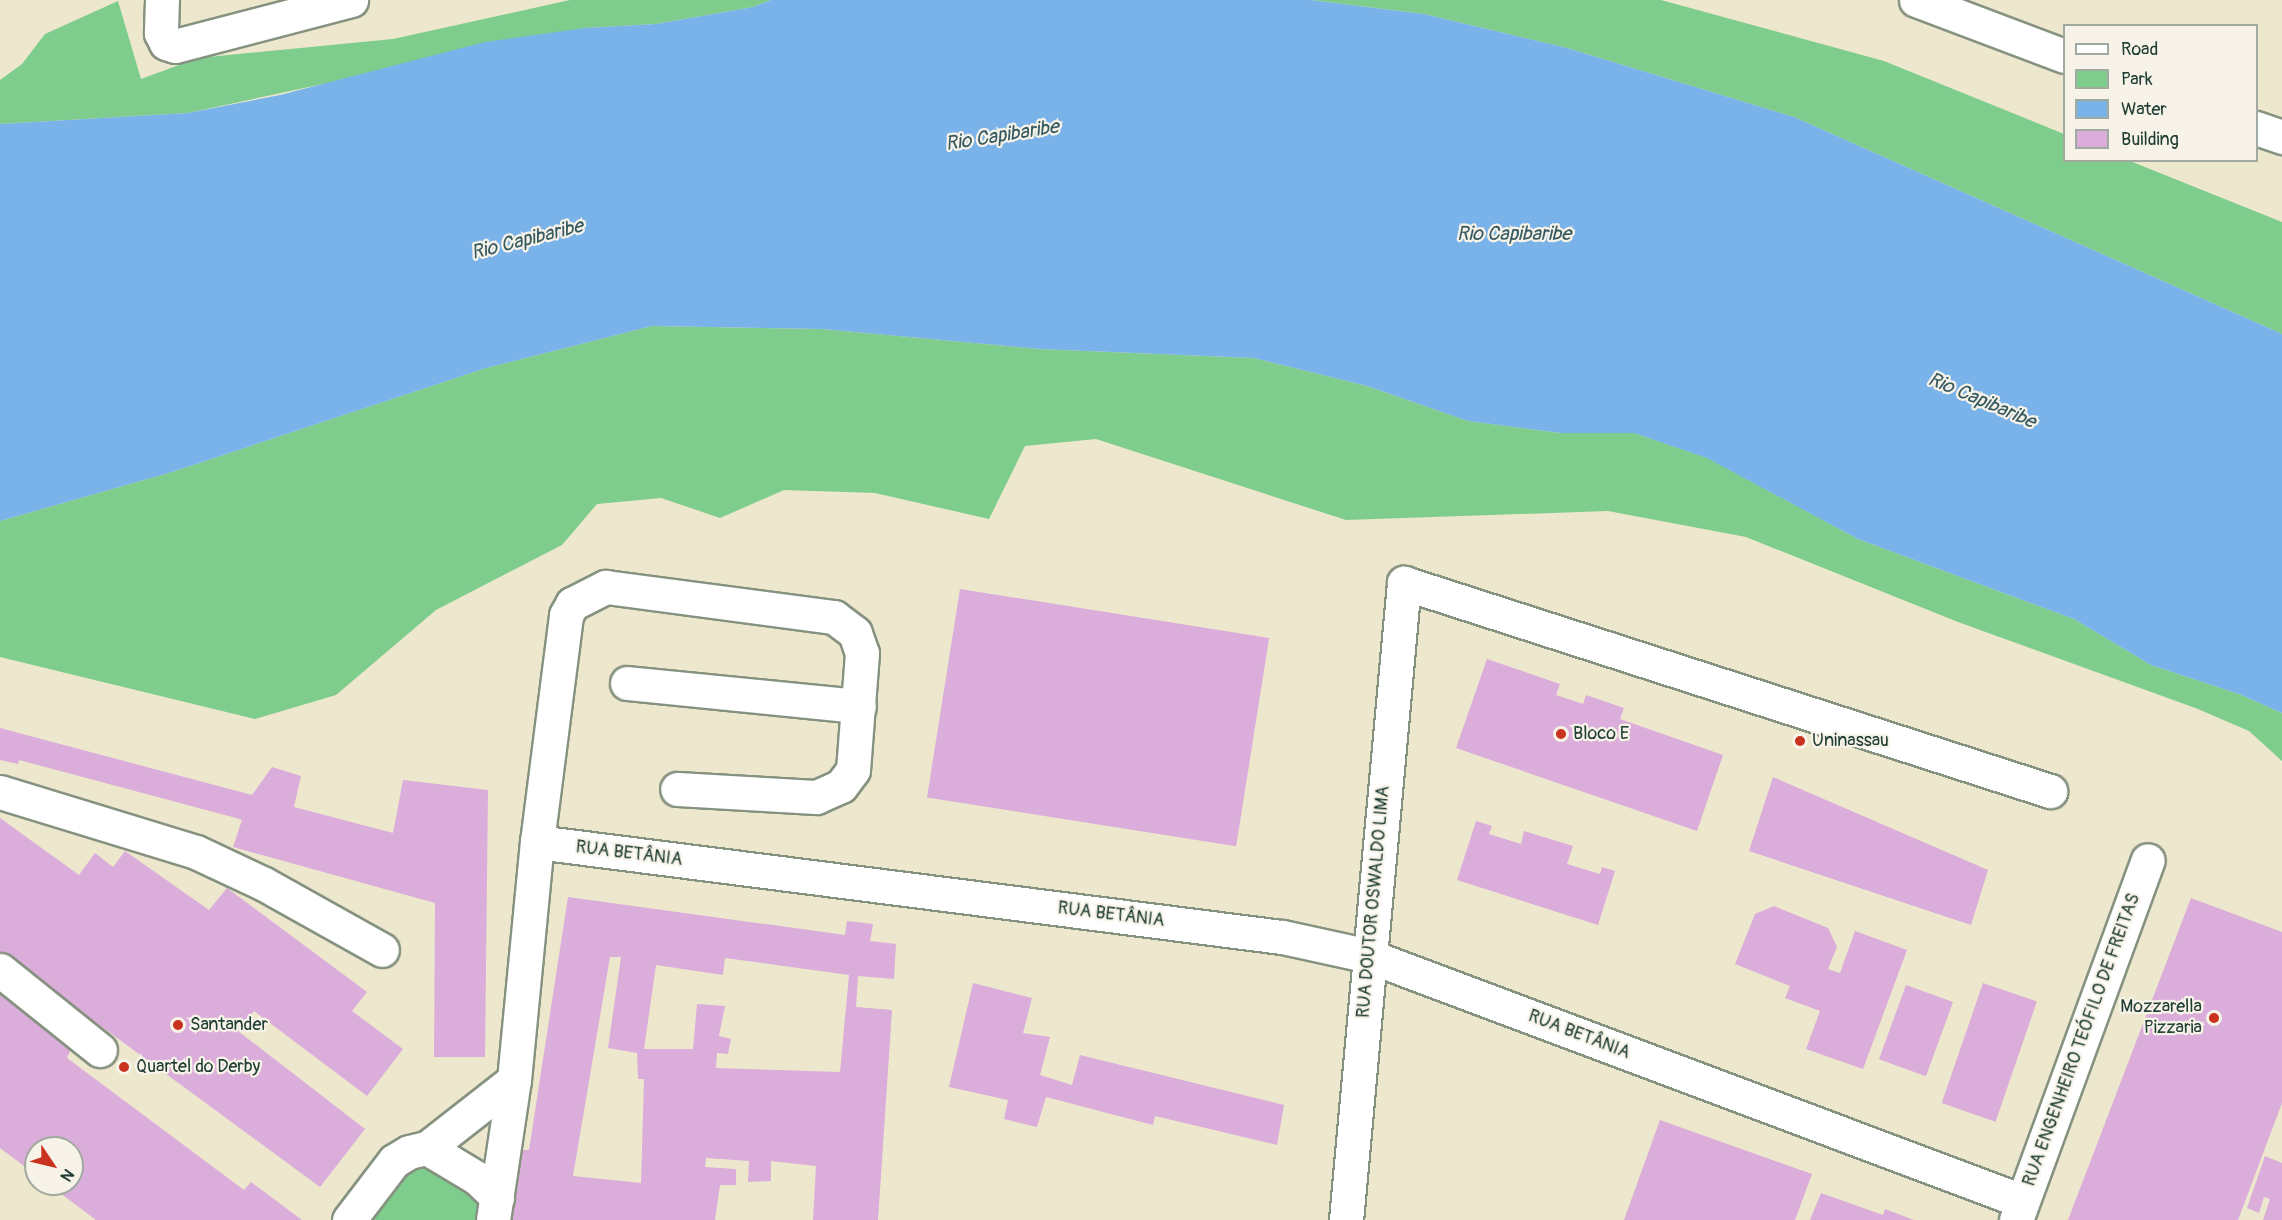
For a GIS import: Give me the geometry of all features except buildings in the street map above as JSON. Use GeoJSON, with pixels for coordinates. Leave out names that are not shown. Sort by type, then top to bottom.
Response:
{"type":"FeatureCollection","features":[{"type":"Feature","properties":{"kind":"street"},"geometry":{"type":"LineString","coordinates":[[162,0],[161,33],[166,43],[181,46],[351,0]]}},
{"type":"Feature","properties":{"kind":"street"},"geometry":{"type":"LineString","coordinates":[[1916,0],[2063,56]]}},
{"type":"Feature","properties":{"kind":"street"},"geometry":{"type":"LineString","coordinates":[[2258,129],[2282,137]]}},
{"type":"Feature","properties":{"kind":"street","name":"RUA DOUTOR OSWALDO LIMA"},"geometry":{"type":"LineString","coordinates":[[1346,1220],[1404,583],[2050,791]]}},
{"type":"Feature","properties":{"kind":"street"},"geometry":{"type":"LineString","coordinates":[[495,1209],[514,1080],[537,842],[566,615],[572,604],[606,587],[834,617],[855,633],[862,653],[853,770],[841,786],[816,797],[677,789]]}},
{"type":"Feature","properties":{"kind":"street"},"geometry":{"type":"LineString","coordinates":[[627,683],[858,706]]}},
{"type":"Feature","properties":{"kind":"street"},"geometry":{"type":"LineString","coordinates":[[0,792],[196,852],[264,884],[382,950]]}},
{"type":"Feature","properties":{"kind":"street","name":"RUA BETÂNIA"},"geometry":{"type":"LineString","coordinates":[[537,842],[1270,935],[1369,956],[2019,1210]]}},
{"type":"Feature","properties":{"kind":"street","name":"RUA ENGENHEIRO TEÓFILO DE FREITAS"},"geometry":{"type":"LineString","coordinates":[[2019,1210],[2148,860]]}},
{"type":"Feature","properties":{"kind":"street"},"geometry":{"type":"LineString","coordinates":[[0,970],[100,1050]]}},
{"type":"Feature","properties":{"kind":"street"},"geometry":{"type":"LineString","coordinates":[[349,1220],[394,1161],[409,1152],[427,1148],[514,1080]]}},
{"type":"Feature","properties":{"kind":"street"},"geometry":{"type":"LineString","coordinates":[[427,1148],[477,1178],[495,1209]]}},
{"type":"Feature","properties":{"kind":"green space"},"geometry":{"type":"Polygon","coordinates":[[[570,0],[771,0],[753,7],[656,24],[585,28],[188,113],[0,124],[0,80],[22,64],[45,34],[118,1],[141,79],[198,58],[393,39],[570,0]]]}},
{"type":"Feature","properties":{"kind":"green space"},"geometry":{"type":"Polygon","coordinates":[[[1310,0],[1661,0],[1884,61],[2063,134],[2063,162],[2132,162],[2282,222],[2282,334],[1794,117],[1567,48],[1424,14],[1310,0]]]}},
{"type":"Feature","properties":{"kind":"green space"},"geometry":{"type":"Polygon","coordinates":[[[652,326],[822,329],[1040,349],[1254,358],[1367,386],[1468,421],[1561,433],[1634,433],[1708,458],[1858,539],[2074,619],[2151,665],[2239,694],[2282,713],[2282,761],[2249,731],[2198,709],[1958,622],[1746,537],[1608,511],[1346,520],[1096,439],[1025,446],[989,519],[875,493],[784,490],[720,518],[661,498],[597,504],[562,545],[436,610],[336,695],[255,719],[0,657],[0,521],[172,472],[486,368],[652,326]]]}},
{"type":"Feature","properties":{"kind":"green space"},"geometry":{"type":"Polygon","coordinates":[[[409,1159],[424,1168],[443,1167],[480,1190],[482,1220],[369,1220],[409,1159]]]}},
{"type":"Feature","properties":{"kind":"water","name":"Rio Capibaribe"},"geometry":{"type":"Polygon","coordinates":[[[771,0],[1310,0],[1424,14],[1567,48],[1794,117],[2282,334],[2282,713],[2239,694],[2151,665],[2074,619],[1858,539],[1707,458],[1634,433],[1561,433],[1468,421],[1367,386],[1254,358],[1040,349],[822,329],[652,326],[486,368],[172,472],[0,521],[0,124],[188,113],[280,95],[485,42],[585,28],[656,24],[753,7],[771,0]]]}},
{"type":"Feature","properties":{"kind":"place","name":"Bloco E"},"geometry":{"type":"Point","coordinates":[1561,734]}},
{"type":"Feature","properties":{"kind":"place","name":"Uninassau"},"geometry":{"type":"Point","coordinates":[1800,741]}},
{"type":"Feature","properties":{"kind":"place","name":"Mozzarella Pizzaria"},"geometry":{"type":"Point","coordinates":[2214,1018]}},
{"type":"Feature","properties":{"kind":"place","name":"Santander"},"geometry":{"type":"Point","coordinates":[178,1025]}},
{"type":"Feature","properties":{"kind":"place","name":"Quartel do Derby"},"geometry":{"type":"Point","coordinates":[124,1067]}}]}
